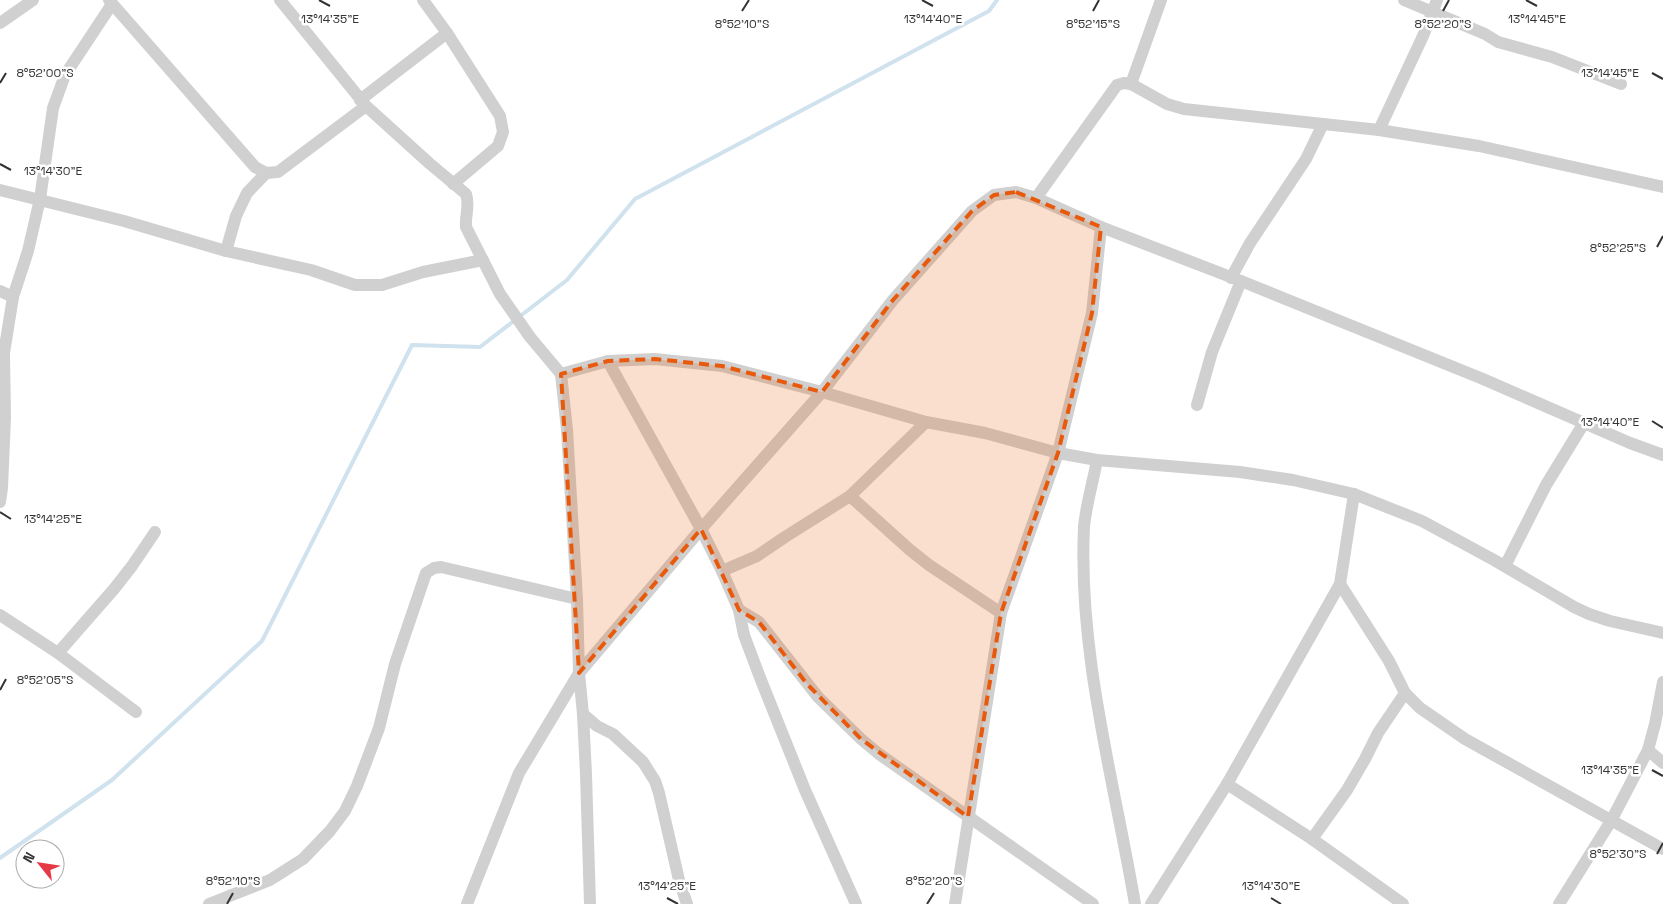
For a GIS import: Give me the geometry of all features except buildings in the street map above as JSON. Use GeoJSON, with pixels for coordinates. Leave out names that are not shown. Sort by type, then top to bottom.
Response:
{"type":"FeatureCollection","features":[{"type":"Feature","properties":{"kind":"street"},"geometry":{"type":"LineString","coordinates":[[0,23],[33,0]]}},
{"type":"Feature","properties":{"kind":"street"},"geometry":{"type":"LineString","coordinates":[[280,0],[363,103],[466,194],[468,199],[466,227],[500,294],[530,337],[561,374],[567,430],[577,599],[578,673],[583,714],[590,898],[596,904]]}},
{"type":"Feature","properties":{"kind":"street"},"geometry":{"type":"LineString","coordinates":[[423,0],[447,33],[500,116],[503,132],[498,146],[453,184]]}},
{"type":"Feature","properties":{"kind":"street"},"geometry":{"type":"LineString","coordinates":[[1131,84],[1161,0]]}},
{"type":"Feature","properties":{"kind":"street"},"geometry":{"type":"LineString","coordinates":[[1404,0],[1484,34],[1498,42],[1552,57],[1621,84]]}},
{"type":"Feature","properties":{"kind":"street"},"geometry":{"type":"LineString","coordinates":[[1379,130],[1423,36],[1437,0]]}},
{"type":"Feature","properties":{"kind":"street"},"geometry":{"type":"LineString","coordinates":[[0,502],[4,418],[4,353],[13,297],[28,251],[40,199],[53,108],[65,75],[111,2],[255,167],[266,173],[278,172],[447,33]]}},
{"type":"Feature","properties":{"kind":"street"},"geometry":{"type":"LineString","coordinates":[[1036,198],[1117,85],[1124,83],[1131,84],[1167,104],[1184,110],[1379,130],[1479,146],[1663,187]]}},
{"type":"Feature","properties":{"kind":"street"},"geometry":{"type":"LineString","coordinates":[[1197,406],[1212,352],[1250,243],[1306,159],[1323,124]]}},
{"type":"Feature","properties":{"kind":"street"},"geometry":{"type":"LineString","coordinates":[[226,251],[239,208],[247,193],[266,173]]}},
{"type":"Feature","properties":{"kind":"street"},"geometry":{"type":"LineString","coordinates":[[0,190],[40,199],[226,251],[311,270],[355,285],[382,285],[423,272],[483,260]]}},
{"type":"Feature","properties":{"kind":"street"},"geometry":{"type":"LineString","coordinates":[[467,904],[519,773],[578,673],[701,529],[822,392],[893,300],[972,211],[994,195],[1016,192],[1036,198],[1102,227],[1483,379],[1630,443],[1663,455]]}},
{"type":"Feature","properties":{"kind":"street"},"geometry":{"type":"LineString","coordinates":[[955,904],[1001,613],[1058,453],[1092,313],[1102,227]]}},
{"type":"Feature","properties":{"kind":"street"},"geometry":{"type":"LineString","coordinates":[[0,291],[13,297]]}},
{"type":"Feature","properties":{"kind":"street"},"geometry":{"type":"LineString","coordinates":[[561,374],[608,360],[655,359],[722,366],[926,422],[985,433],[1058,453],[1097,460],[1240,472],[1293,480],[1354,494],[1422,521],[1505,566],[1574,608],[1610,621],[1663,633]]}},
{"type":"Feature","properties":{"kind":"street"},"geometry":{"type":"LineString","coordinates":[[608,360],[722,571],[739,610],[744,635],[805,790],[856,904]]}},
{"type":"Feature","properties":{"kind":"street"},"geometry":{"type":"LineString","coordinates":[[722,571],[757,556],[850,496],[926,422]]}},
{"type":"Feature","properties":{"kind":"street"},"geometry":{"type":"LineString","coordinates":[[1505,566],[1546,485],[1584,423]]}},
{"type":"Feature","properties":{"kind":"street"},"geometry":{"type":"LineString","coordinates":[[1097,460],[1084,525],[1084,574],[1088,633],[1104,742],[1135,904]]}},
{"type":"Feature","properties":{"kind":"street"},"geometry":{"type":"LineString","coordinates":[[1151,904],[1227,784],[1340,584],[1354,494]]}},
{"type":"Feature","properties":{"kind":"street"},"geometry":{"type":"LineString","coordinates":[[850,496],[929,565],[1001,613]]}},
{"type":"Feature","properties":{"kind":"street"},"geometry":{"type":"LineString","coordinates":[[58,653],[114,589],[155,532]]}},
{"type":"Feature","properties":{"kind":"street"},"geometry":{"type":"LineString","coordinates":[[209,904],[270,880],[303,859],[330,831],[345,811],[357,786],[379,728],[395,664],[426,573],[434,568],[441,567],[577,599]]}},
{"type":"Feature","properties":{"kind":"street"},"geometry":{"type":"LineString","coordinates":[[1340,584],[1389,660],[1406,693],[1420,708],[1465,739],[1663,849]]}},
{"type":"Feature","properties":{"kind":"street"},"geometry":{"type":"LineString","coordinates":[[739,610],[759,622],[807,684],[860,739],[1093,904]]}},
{"type":"Feature","properties":{"kind":"street"},"geometry":{"type":"LineString","coordinates":[[0,615],[58,653],[136,712]]}},
{"type":"Feature","properties":{"kind":"street"},"geometry":{"type":"LineString","coordinates":[[1559,904],[1611,821],[1648,750],[1663,682]]}},
{"type":"Feature","properties":{"kind":"street"},"geometry":{"type":"LineString","coordinates":[[1312,839],[1346,790],[1378,733],[1406,693]]}},
{"type":"Feature","properties":{"kind":"street"},"geometry":{"type":"LineString","coordinates":[[583,714],[597,726],[613,734],[643,762],[655,781],[679,880],[687,904]]}},
{"type":"Feature","properties":{"kind":"street"},"geometry":{"type":"LineString","coordinates":[[1648,750],[1663,763]]}},
{"type":"Feature","properties":{"kind":"street"},"geometry":{"type":"LineString","coordinates":[[1227,784],[1312,839],[1403,904]]}},
{"type":"Feature","properties":{"kind":"highlighted area"},"geometry":{"type":"Polygon","coordinates":[[[1016,192],[1101,227],[1092,313],[1058,453],[1001,613],[968,817],[861,739],[807,684],[759,622],[739,610],[701,529],[579,673],[561,374],[608,361],[655,359],[722,366],[822,392],[893,300],[972,211],[994,195],[1016,192]]]}},
{"type":"Feature","properties":{"kind":"waterway"},"geometry":{"type":"LineString","coordinates":[[0,858],[112,780],[262,641],[412,345],[480,347],[567,280],[635,199],[989,11],[997,0]]}}]}
